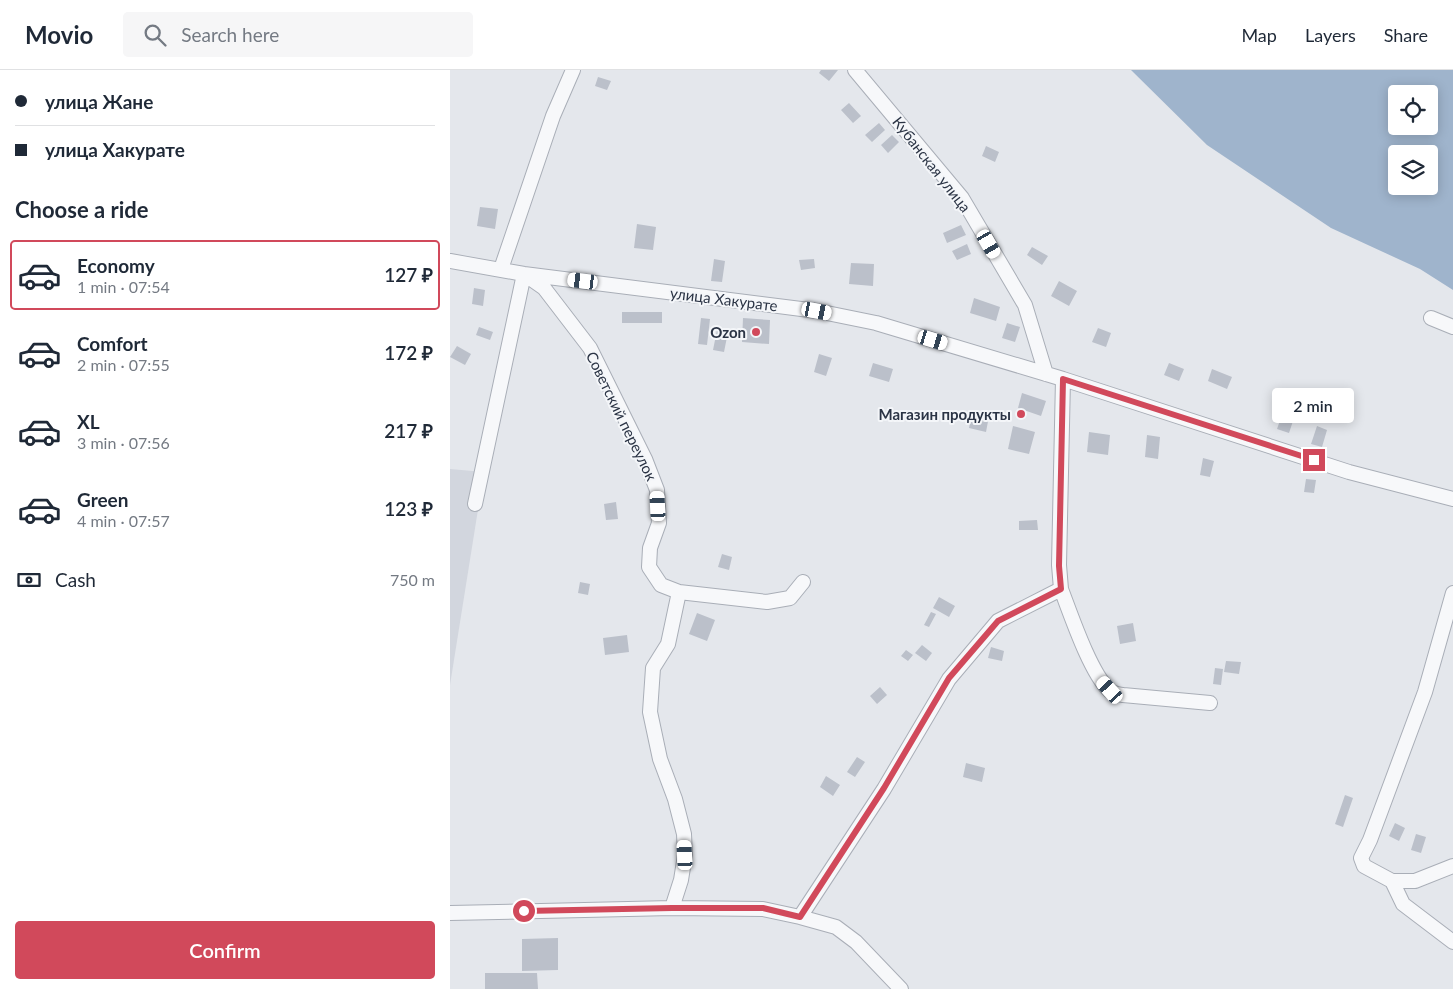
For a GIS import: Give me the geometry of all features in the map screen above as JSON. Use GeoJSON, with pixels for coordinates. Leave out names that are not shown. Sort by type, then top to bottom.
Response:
{"type":"FeatureCollection","features":[{"type":"Feature","properties":{"kind":"street"},"geometry":{"type":"LineString","coordinates":[[501,270],[553,116],[573,70]]}},
{"type":"Feature","properties":{"kind":"street","name":"Кубанская улица"},"geometry":{"type":"LineString","coordinates":[[855,70],[962,198],[1025,305],[1046,374]]}},
{"type":"Feature","properties":{"kind":"street","name":"улица Хакурате"},"geometry":{"type":"LineString","coordinates":[[450,261],[524,274],[817,311],[876,323],[1063,379],[1350,472],[1453,499]]}},
{"type":"Feature","properties":{"kind":"street"},"geometry":{"type":"LineString","coordinates":[[475,504],[524,274]]}},
{"type":"Feature","properties":{"kind":"street","name":"Советский переулок"},"geometry":{"type":"LineString","coordinates":[[524,274],[544,288],[590,348],[645,459],[657,490],[659,523],[650,548],[649,567],[661,585],[679,592],[767,602],[790,598],[804,582]]}},
{"type":"Feature","properties":{"kind":"street"},"geometry":{"type":"LineString","coordinates":[[1431,318],[1453,327]]}},
{"type":"Feature","properties":{"kind":"street"},"geometry":{"type":"LineString","coordinates":[[1063,379],[1059,566],[1061,589],[1074,624],[1099,678],[1115,694],[1210,702]]}},
{"type":"Feature","properties":{"kind":"street"},"geometry":{"type":"LineString","coordinates":[[800,917],[884,788],[949,678],[998,621],[1061,589]]}},
{"type":"Feature","properties":{"kind":"street"},"geometry":{"type":"LineString","coordinates":[[672,908],[681,880],[685,855],[684,834],[675,799],[660,759],[650,712],[653,668],[668,644],[679,592]]}},
{"type":"Feature","properties":{"kind":"street"},"geometry":{"type":"LineString","coordinates":[[1453,593],[1425,692],[1370,840],[1361,858],[1364,866],[1392,880],[1415,881],[1453,866]]}},
{"type":"Feature","properties":{"kind":"street"},"geometry":{"type":"LineString","coordinates":[[1392,880],[1403,904],[1453,942]]}},
{"type":"Feature","properties":{"kind":"street"},"geometry":{"type":"LineString","coordinates":[[450,913],[763,908],[836,927],[856,942],[901,989]]}},
{"type":"Feature","properties":{"kind":"shaded area"},"geometry":{"type":"Polygon","coordinates":[[[450,469],[484,472],[450,685],[450,469]]]}},
{"type":"Feature","properties":{"kind":"water"},"geometry":{"type":"Polygon","coordinates":[[[1131,70],[1453,70],[1453,290],[1420,269],[1331,228],[1207,145],[1131,70]]]}},
{"type":"Feature","properties":{"kind":"building"},"geometry":{"type":"Polygon","coordinates":[[[821,70],[838,70],[829,81],[819,73],[821,70]]]}},
{"type":"Feature","properties":{"kind":"building"},"geometry":{"type":"Polygon","coordinates":[[[598,77],[611,81],[607,90],[595,86],[598,77]]]}},
{"type":"Feature","properties":{"kind":"building"},"geometry":{"type":"Polygon","coordinates":[[[849,103],[861,116],[853,123],[841,110],[849,103]]]}},
{"type":"Feature","properties":{"kind":"building"},"geometry":{"type":"Polygon","coordinates":[[[879,123],[885,130],[872,142],[865,135],[879,123]]]}},
{"type":"Feature","properties":{"kind":"building"},"geometry":{"type":"Polygon","coordinates":[[[892,135],[899,142],[888,153],[881,145],[892,135]]]}},
{"type":"Feature","properties":{"kind":"building"},"geometry":{"type":"Polygon","coordinates":[[[986,146],[999,152],[995,162],[982,156],[986,146]]]}},
{"type":"Feature","properties":{"kind":"building"},"geometry":{"type":"Polygon","coordinates":[[[480,207],[498,209],[495,229],[477,226],[480,207]]]}},
{"type":"Feature","properties":{"kind":"building"},"geometry":{"type":"Polygon","coordinates":[[[637,224],[656,227],[653,250],[634,248],[637,224]]]}},
{"type":"Feature","properties":{"kind":"building"},"geometry":{"type":"Polygon","coordinates":[[[961,225],[966,235],[947,243],[943,233],[961,225]]]}},
{"type":"Feature","properties":{"kind":"building"},"geometry":{"type":"Polygon","coordinates":[[[967,244],[971,254],[957,260],[952,251],[967,244]]]}},
{"type":"Feature","properties":{"kind":"building"},"geometry":{"type":"Polygon","coordinates":[[[1032,247],[1048,256],[1042,265],[1027,255],[1032,247]]]}},
{"type":"Feature","properties":{"kind":"building"},"geometry":{"type":"Polygon","coordinates":[[[714,259],[725,261],[722,282],[711,281],[714,259]]]}},
{"type":"Feature","properties":{"kind":"building"},"geometry":{"type":"Polygon","coordinates":[[[814,259],[815,268],[801,270],[799,260],[814,259]]]}},
{"type":"Feature","properties":{"kind":"building"},"geometry":{"type":"Polygon","coordinates":[[[851,263],[874,264],[873,286],[849,284],[851,263]]]}},
{"type":"Feature","properties":{"kind":"building"},"geometry":{"type":"Polygon","coordinates":[[[1059,281],[1077,291],[1069,306],[1051,296],[1059,281]]]}},
{"type":"Feature","properties":{"kind":"building"},"geometry":{"type":"Polygon","coordinates":[[[474,288],[485,290],[483,306],[472,304],[474,288]]]}},
{"type":"Feature","properties":{"kind":"building"},"geometry":{"type":"Polygon","coordinates":[[[974,298],[1000,307],[996,321],[970,313],[974,298]]]}},
{"type":"Feature","properties":{"kind":"building"},"geometry":{"type":"Polygon","coordinates":[[[622,312],[662,312],[662,323],[622,323],[622,312]]]}},
{"type":"Feature","properties":{"kind":"building"},"geometry":{"type":"Polygon","coordinates":[[[701,318],[710,319],[707,345],[698,344],[701,318]]]}},
{"type":"Feature","properties":{"kind":"building"},"geometry":{"type":"Polygon","coordinates":[[[743,318],[770,320],[769,344],[742,342],[743,318]]]}},
{"type":"Feature","properties":{"kind":"building"},"geometry":{"type":"Polygon","coordinates":[[[1007,323],[1020,327],[1015,342],[1002,338],[1007,323]]]}},
{"type":"Feature","properties":{"kind":"building"},"geometry":{"type":"Polygon","coordinates":[[[479,327],[493,332],[490,340],[476,335],[479,327]]]}},
{"type":"Feature","properties":{"kind":"building"},"geometry":{"type":"Polygon","coordinates":[[[1098,328],[1111,333],[1106,347],[1092,342],[1098,328]]]}},
{"type":"Feature","properties":{"kind":"building"},"geometry":{"type":"Polygon","coordinates":[[[717,330],[728,332],[724,352],[713,350],[717,330]]]}},
{"type":"Feature","properties":{"kind":"building"},"geometry":{"type":"Polygon","coordinates":[[[457,346],[471,354],[465,365],[450,357],[457,346]]]}},
{"type":"Feature","properties":{"kind":"building"},"geometry":{"type":"Polygon","coordinates":[[[819,354],[832,358],[826,376],[814,372],[819,354]]]}},
{"type":"Feature","properties":{"kind":"building"},"geometry":{"type":"Polygon","coordinates":[[[873,363],[893,369],[889,382],[869,376],[873,363]]]}},
{"type":"Feature","properties":{"kind":"building"},"geometry":{"type":"Polygon","coordinates":[[[1169,363],[1184,369],[1179,381],[1164,375],[1169,363]]]}},
{"type":"Feature","properties":{"kind":"building"},"geometry":{"type":"Polygon","coordinates":[[[1212,369],[1232,377],[1227,389],[1208,381],[1212,369]]]}},
{"type":"Feature","properties":{"kind":"building"},"geometry":{"type":"Polygon","coordinates":[[[1022,393],[1046,401],[1041,416],[1018,408],[1022,393]]]}},
{"type":"Feature","properties":{"kind":"building"},"geometry":{"type":"Polygon","coordinates":[[[1284,409],[1296,412],[1289,433],[1277,429],[1284,409]]]}},
{"type":"Feature","properties":{"kind":"building"},"geometry":{"type":"Polygon","coordinates":[[[972,412],[989,416],[986,432],[969,428],[972,412]]]}},
{"type":"Feature","properties":{"kind":"building"},"geometry":{"type":"Polygon","coordinates":[[[1013,426],[1035,432],[1029,454],[1008,449],[1013,426]]]}},
{"type":"Feature","properties":{"kind":"building"},"geometry":{"type":"Polygon","coordinates":[[[1317,426],[1327,430],[1322,447],[1311,444],[1317,426]]]}},
{"type":"Feature","properties":{"kind":"building"},"geometry":{"type":"Polygon","coordinates":[[[1089,432],[1110,435],[1108,455],[1087,452],[1089,432]]]}},
{"type":"Feature","properties":{"kind":"building"},"geometry":{"type":"Polygon","coordinates":[[[1147,435],[1160,437],[1158,459],[1145,457],[1147,435]]]}},
{"type":"Feature","properties":{"kind":"building"},"geometry":{"type":"Polygon","coordinates":[[[1203,458],[1214,461],[1210,477],[1200,475],[1203,458]]]}},
{"type":"Feature","properties":{"kind":"building"},"geometry":{"type":"Polygon","coordinates":[[[1306,479],[1316,480],[1314,493],[1304,492],[1306,479]]]}},
{"type":"Feature","properties":{"kind":"building"},"geometry":{"type":"Polygon","coordinates":[[[616,502],[618,519],[606,520],[604,504],[616,502]]]}},
{"type":"Feature","properties":{"kind":"building"},"geometry":{"type":"Polygon","coordinates":[[[1037,520],[1038,530],[1019,530],[1019,521],[1037,520]]]}},
{"type":"Feature","properties":{"kind":"building"},"geometry":{"type":"Polygon","coordinates":[[[722,554],[732,557],[729,570],[718,567],[722,554]]]}},
{"type":"Feature","properties":{"kind":"building"},"geometry":{"type":"Polygon","coordinates":[[[580,582],[590,584],[588,595],[578,593],[580,582]]]}},
{"type":"Feature","properties":{"kind":"building"},"geometry":{"type":"Polygon","coordinates":[[[939,597],[955,606],[949,617],[933,608],[939,597]]]}},
{"type":"Feature","properties":{"kind":"building"},"geometry":{"type":"Polygon","coordinates":[[[931,612],[936,614],[929,627],[924,625],[931,612]]]}},
{"type":"Feature","properties":{"kind":"building"},"geometry":{"type":"Polygon","coordinates":[[[697,613],[715,620],[707,641],[689,634],[697,613]]]}},
{"type":"Feature","properties":{"kind":"building"},"geometry":{"type":"Polygon","coordinates":[[[1133,623],[1136,641],[1120,644],[1117,626],[1133,623]]]}},
{"type":"Feature","properties":{"kind":"building"},"geometry":{"type":"Polygon","coordinates":[[[627,635],[629,652],[605,655],[603,638],[627,635]]]}},
{"type":"Feature","properties":{"kind":"building"},"geometry":{"type":"Polygon","coordinates":[[[922,645],[932,653],[926,661],[915,653],[922,645]]]}},
{"type":"Feature","properties":{"kind":"building"},"geometry":{"type":"Polygon","coordinates":[[[991,647],[1004,651],[1002,661],[988,658],[991,647]]]}},
{"type":"Feature","properties":{"kind":"building"},"geometry":{"type":"Polygon","coordinates":[[[906,650],[913,655],[908,661],[901,656],[906,650]]]}},
{"type":"Feature","properties":{"kind":"building"},"geometry":{"type":"Polygon","coordinates":[[[1226,661],[1241,662],[1239,674],[1224,672],[1226,661]]]}},
{"type":"Feature","properties":{"kind":"building"},"geometry":{"type":"Polygon","coordinates":[[[1215,668],[1223,669],[1221,685],[1213,684],[1215,668]]]}},
{"type":"Feature","properties":{"kind":"building"},"geometry":{"type":"Polygon","coordinates":[[[880,687],[887,695],[877,704],[870,696],[880,687]]]}},
{"type":"Feature","properties":{"kind":"building"},"geometry":{"type":"Polygon","coordinates":[[[857,757],[865,762],[855,777],[847,772],[857,757]]]}},
{"type":"Feature","properties":{"kind":"building"},"geometry":{"type":"Polygon","coordinates":[[[966,763],[985,768],[982,782],[963,777],[966,763]]]}},
{"type":"Feature","properties":{"kind":"building"},"geometry":{"type":"Polygon","coordinates":[[[826,776],[840,785],[833,796],[820,787],[826,776]]]}},
{"type":"Feature","properties":{"kind":"building"},"geometry":{"type":"Polygon","coordinates":[[[1345,795],[1353,798],[1343,827],[1335,824],[1345,795]]]}},
{"type":"Feature","properties":{"kind":"building"},"geometry":{"type":"Polygon","coordinates":[[[1395,823],[1405,828],[1399,841],[1389,836],[1395,823]]]}},
{"type":"Feature","properties":{"kind":"building"},"geometry":{"type":"Polygon","coordinates":[[[1416,834],[1426,837],[1421,853],[1411,850],[1416,834]]]}},
{"type":"Feature","properties":{"kind":"building"},"geometry":{"type":"Polygon","coordinates":[[[558,938],[558,970],[522,971],[522,939],[558,938]]]}},
{"type":"Feature","properties":{"kind":"building"},"geometry":{"type":"Polygon","coordinates":[[[485,973],[537,973],[538,989],[485,989],[485,973]]]}},
{"type":"Feature","properties":{"kind":"place","name":"Ozon"},"geometry":{"type":"Point","coordinates":[756,332]}},
{"type":"Feature","properties":{"kind":"place","name":"Магазин продукты"},"geometry":{"type":"Point","coordinates":[1021,414]}},
{"type":"Feature","properties":{"kind":"route"},"geometry":{"type":"LineString","coordinates":[[524,911],[763,908],[800,917],[884,788],[949,678],[998,621],[1061,589],[1059,566],[1063,379],[1314,460]]}}]}
